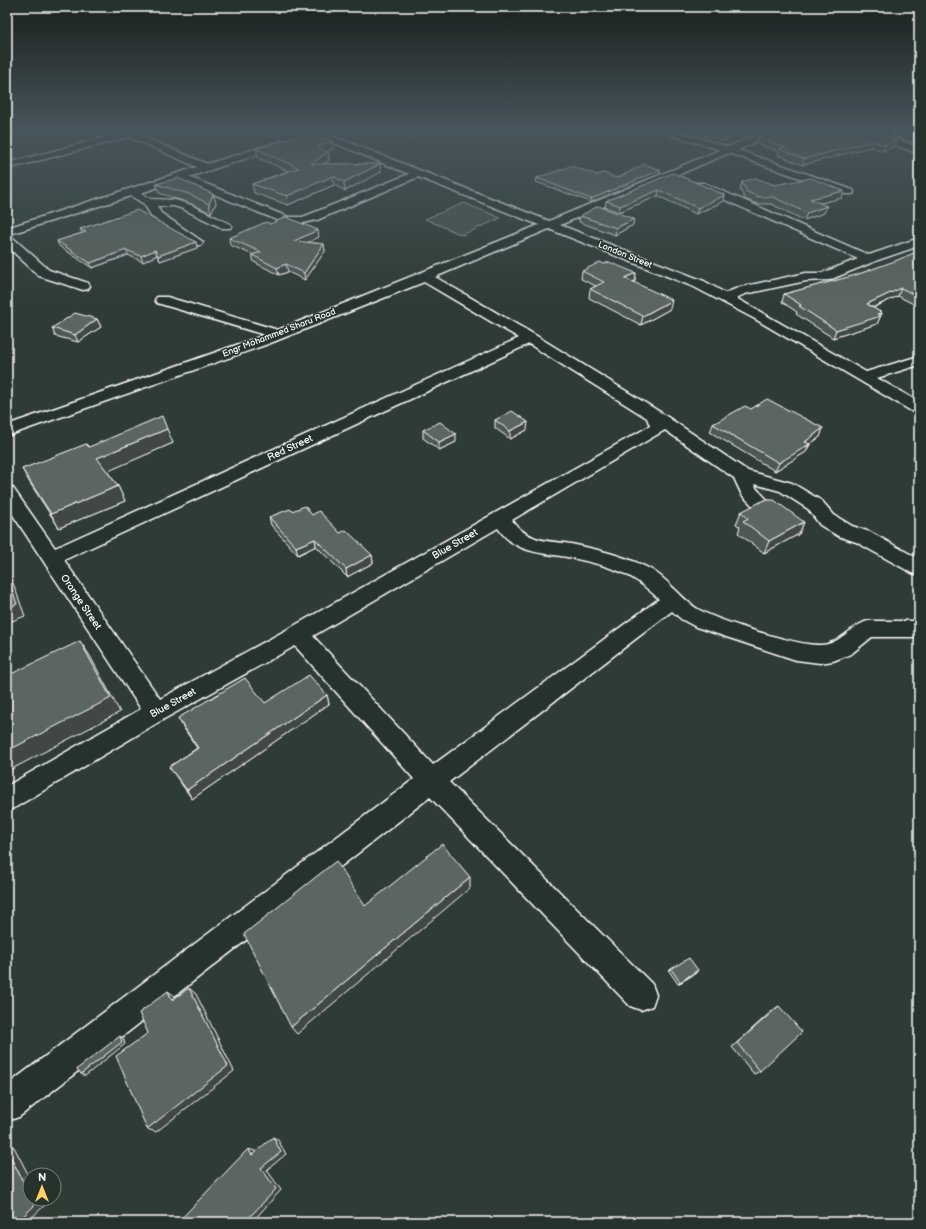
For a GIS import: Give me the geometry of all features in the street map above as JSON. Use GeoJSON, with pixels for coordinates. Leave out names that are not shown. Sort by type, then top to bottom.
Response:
{"type":"FeatureCollection","features":[{"type":"Feature","properties":{"kind":"street"},"geometry":{"type":"LineString","coordinates":[[7,232],[144,187]]}},
{"type":"Feature","properties":{"kind":"street"},"geometry":{"type":"LineString","coordinates":[[206,187],[286,220],[294,221],[313,218],[385,187]]}},
{"type":"Feature","properties":{"kind":"street","name":"London Street"},"geometry":{"type":"LineString","coordinates":[[452,187],[699,284],[726,297],[919,409]]}},
{"type":"Feature","properties":{"kind":"street","name":"Engr Mohammed Sharu Road"},"geometry":{"type":"LineString","coordinates":[[7,432],[279,335],[426,277],[547,224],[638,187]]}},
{"type":"Feature","properties":{"kind":"street"},"geometry":{"type":"LineString","coordinates":[[706,187],[868,259]]}},
{"type":"Feature","properties":{"kind":"street"},"geometry":{"type":"LineString","coordinates":[[836,187],[849,192]]}},
{"type":"Feature","properties":{"kind":"street"},"geometry":{"type":"LineString","coordinates":[[130,192],[149,202],[175,203],[201,213],[226,226]]}},
{"type":"Feature","properties":{"kind":"street"},"geometry":{"type":"LineString","coordinates":[[149,202],[156,215],[197,242]]}},
{"type":"Feature","properties":{"kind":"street"},"geometry":{"type":"LineString","coordinates":[[7,239],[44,273],[83,286]]}},
{"type":"Feature","properties":{"kind":"street"},"geometry":{"type":"LineString","coordinates":[[726,297],[741,291],[806,277],[824,277],[868,259],[919,242]]}},
{"type":"Feature","properties":{"kind":"street"},"geometry":{"type":"LineString","coordinates":[[426,277],[530,338],[654,415],[742,474],[786,487],[799,497],[816,505],[827,520],[845,531],[863,537],[919,568]]}},
{"type":"Feature","properties":{"kind":"street"},"geometry":{"type":"LineString","coordinates":[[162,300],[279,335]]}},
{"type":"Feature","properties":{"kind":"street","name":"Red Street"},"geometry":{"type":"LineString","coordinates":[[51,558],[530,338]]}},
{"type":"Feature","properties":{"kind":"street"},"geometry":{"type":"LineString","coordinates":[[865,377],[919,360]]}},
{"type":"Feature","properties":{"kind":"street","name":"Blue Street"},"geometry":{"type":"LineString","coordinates":[[7,799],[156,712],[298,634],[657,429],[659,425],[654,415]]}},
{"type":"Feature","properties":{"kind":"street"},"geometry":{"type":"LineString","coordinates":[[742,474],[748,491],[764,506]]}},
{"type":"Feature","properties":{"kind":"street","name":"Orange Street"},"geometry":{"type":"LineString","coordinates":[[7,492],[156,712]]}},
{"type":"Feature","properties":{"kind":"street"},"geometry":{"type":"LineString","coordinates":[[501,518],[512,534],[529,544],[572,551],[618,563],[638,571],[653,581],[672,600],[688,613],[719,627],[796,650],[820,654],[843,648],[868,629],[919,629]]}},
{"type":"Feature","properties":{"kind":"street"},"geometry":{"type":"LineString","coordinates":[[7,1105],[431,781],[672,600]]}},
{"type":"Feature","properties":{"kind":"street"},"geometry":{"type":"LineString","coordinates":[[298,634],[431,781],[641,995]]}},
{"type":"Feature","properties":{"kind":"shaded area"},"geometry":{"type":"Polygon","coordinates":[[[464,203],[501,218],[462,235],[425,219],[464,203]]]}},
{"type":"Feature","properties":{"kind":"building"},"geometry":{"type":"Polygon","coordinates":[[[167,187],[198,187],[213,194],[209,204],[189,194],[167,187]]]}},
{"type":"Feature","properties":{"kind":"building"},"geometry":{"type":"Polygon","coordinates":[[[262,187],[307,187],[287,196],[262,187]]]}},
{"type":"Feature","properties":{"kind":"building"},"geometry":{"type":"Polygon","coordinates":[[[561,187],[619,187],[591,199],[561,187]]]}},
{"type":"Feature","properties":{"kind":"building"},"geometry":{"type":"Polygon","coordinates":[[[639,187],[707,187],[725,195],[698,208],[659,190],[620,206],[606,201],[639,187]]]}},
{"type":"Feature","properties":{"kind":"building"},"geometry":{"type":"Polygon","coordinates":[[[745,187],[835,187],[844,191],[810,199],[827,206],[807,213],[773,197],[759,197],[747,192],[745,187]]]}},
{"type":"Feature","properties":{"kind":"building"},"geometry":{"type":"Polygon","coordinates":[[[598,206],[634,219],[616,228],[580,216],[598,206]]]}},
{"type":"Feature","properties":{"kind":"building"},"geometry":{"type":"Polygon","coordinates":[[[137,210],[196,242],[158,256],[155,250],[141,256],[126,250],[90,263],[57,241],[86,232],[80,229],[137,210]]]}},
{"type":"Feature","properties":{"kind":"building"},"geometry":{"type":"Polygon","coordinates":[[[286,217],[318,230],[294,241],[324,244],[304,273],[286,264],[277,268],[252,255],[261,252],[229,238],[266,222],[270,224],[286,217]]]}},
{"type":"Feature","properties":{"kind":"building"},"geometry":{"type":"Polygon","coordinates":[[[919,251],[919,297],[901,288],[867,304],[882,313],[877,314],[881,316],[836,330],[799,306],[801,305],[784,294],[856,275],[919,251]]]}},
{"type":"Feature","properties":{"kind":"building"},"geometry":{"type":"Polygon","coordinates":[[[600,262],[604,264],[609,262],[636,273],[625,278],[672,300],[643,316],[590,289],[604,282],[582,271],[600,262]]]}},
{"type":"Feature","properties":{"kind":"building"},"geometry":{"type":"Polygon","coordinates":[[[75,313],[97,319],[75,335],[52,328],[75,313]]]}},
{"type":"Feature","properties":{"kind":"building"},"geometry":{"type":"Polygon","coordinates":[[[767,399],[823,428],[805,442],[810,444],[779,463],[713,424],[745,406],[751,409],[767,399]]]}},
{"type":"Feature","properties":{"kind":"building"},"geometry":{"type":"Polygon","coordinates":[[[512,411],[528,422],[510,431],[495,420],[512,411]]]}},
{"type":"Feature","properties":{"kind":"building"},"geometry":{"type":"Polygon","coordinates":[[[162,416],[167,429],[97,458],[118,486],[51,514],[22,469],[86,444],[89,447],[162,416]]]}},
{"type":"Feature","properties":{"kind":"building"},"geometry":{"type":"Polygon","coordinates":[[[440,422],[456,434],[439,442],[423,430],[440,422]]]}},
{"type":"Feature","properties":{"kind":"building"},"geometry":{"type":"Polygon","coordinates":[[[764,500],[774,500],[804,522],[769,541],[743,521],[748,518],[741,512],[764,500]]]}},
{"type":"Feature","properties":{"kind":"building"},"geometry":{"type":"Polygon","coordinates":[[[305,506],[312,515],[319,511],[340,533],[346,530],[372,555],[346,569],[315,539],[296,547],[269,517],[290,509],[292,511],[305,506]]]}},
{"type":"Feature","properties":{"kind":"building"},"geometry":{"type":"Polygon","coordinates":[[[7,576],[17,604],[7,608],[7,576]]]}},
{"type":"Feature","properties":{"kind":"building"},"geometry":{"type":"Polygon","coordinates":[[[80,641],[111,698],[7,751],[7,676],[80,641]]]}},
{"type":"Feature","properties":{"kind":"building"},"geometry":{"type":"Polygon","coordinates":[[[309,675],[327,695],[187,790],[169,767],[198,748],[178,718],[245,678],[265,703],[309,675]]]}},
{"type":"Feature","properties":{"kind":"building"},"geometry":{"type":"Polygon","coordinates":[[[442,844],[470,877],[291,1027],[244,934],[336,861],[365,906],[442,844]]]}},
{"type":"Feature","properties":{"kind":"building"},"geometry":{"type":"Polygon","coordinates":[[[689,958],[698,970],[680,982],[671,969],[689,958]]]}},
{"type":"Feature","properties":{"kind":"building"},"geometry":{"type":"Polygon","coordinates":[[[189,988],[228,1066],[147,1129],[116,1056],[148,1033],[139,1013],[168,991],[172,1000],[189,988]]]}},
{"type":"Feature","properties":{"kind":"building"},"geometry":{"type":"Polygon","coordinates":[[[779,1006],[802,1032],[760,1071],[737,1043],[779,1006]]]}},
{"type":"Feature","properties":{"kind":"building"},"geometry":{"type":"Polygon","coordinates":[[[120,1036],[122,1042],[81,1074],[77,1069],[120,1036]]]}},
{"type":"Feature","properties":{"kind":"building"},"geometry":{"type":"Polygon","coordinates":[[[273,1137],[281,1152],[261,1168],[276,1189],[245,1222],[178,1222],[248,1149],[252,1155],[273,1137]]]}},
{"type":"Feature","properties":{"kind":"building"},"geometry":{"type":"Polygon","coordinates":[[[7,1150],[22,1179],[22,1207],[33,1207],[17,1222],[7,1222],[7,1150]]]}}]}
